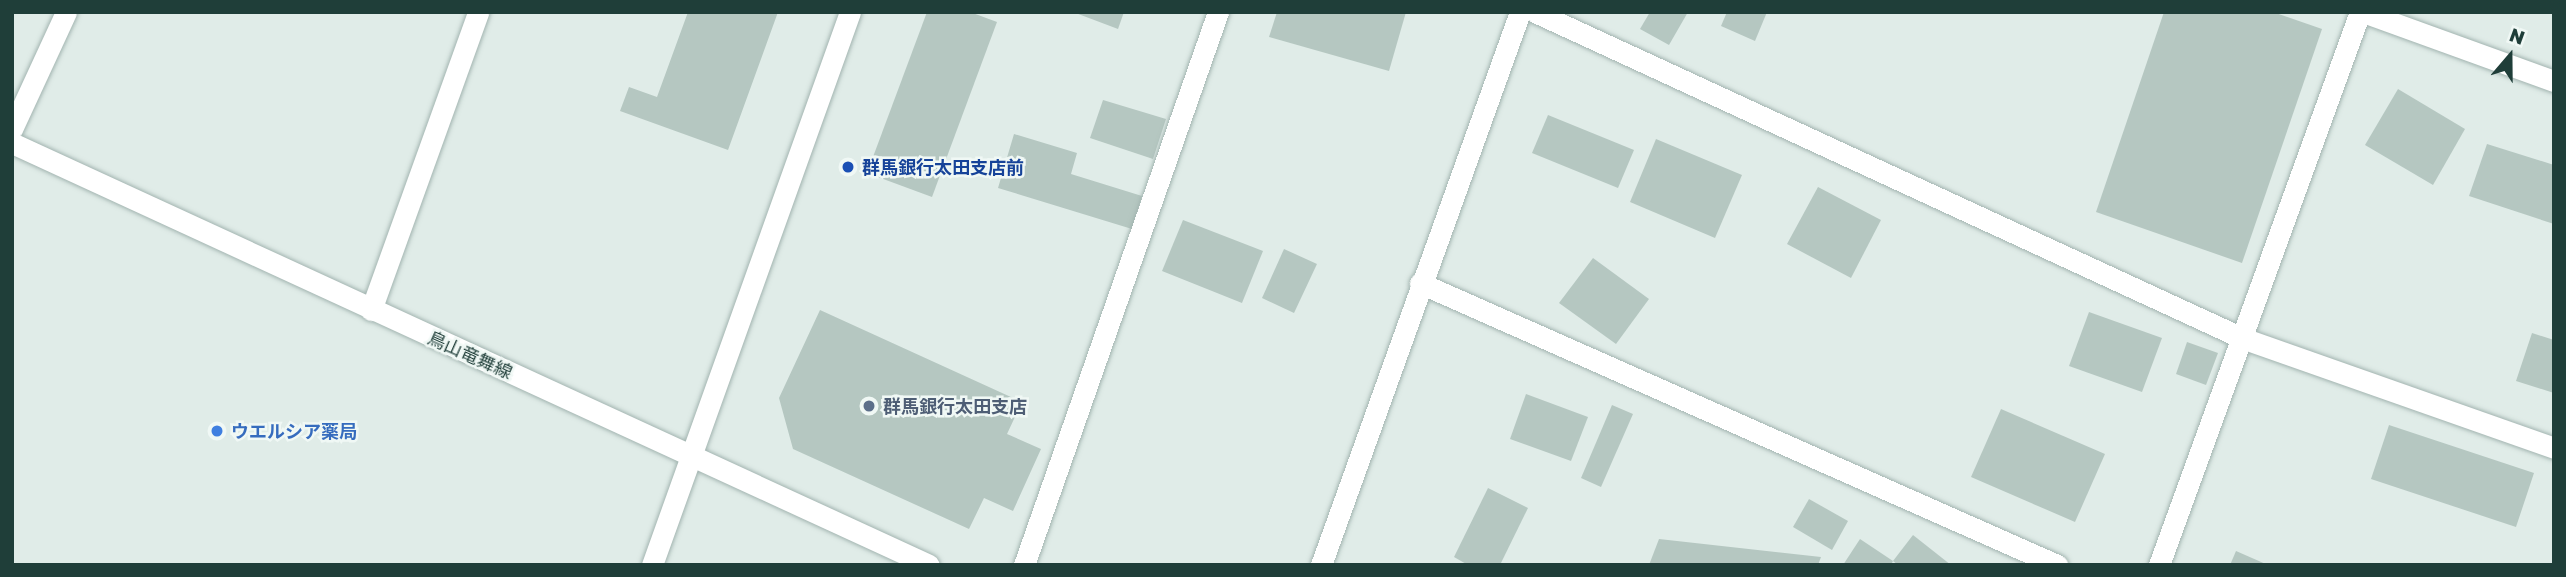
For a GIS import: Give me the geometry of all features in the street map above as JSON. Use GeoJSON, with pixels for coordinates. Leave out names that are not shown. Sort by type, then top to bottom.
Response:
{"type":"FeatureCollection","features":[{"type":"Feature","properties":{"kind":"street"},"geometry":{"type":"LineString","coordinates":[[12,129],[66,12]]}},
{"type":"Feature","properties":{"kind":"street"},"geometry":{"type":"LineString","coordinates":[[371,310],[478,12]]}},
{"type":"Feature","properties":{"kind":"street"},"geometry":{"type":"LineString","coordinates":[[652,565],[850,12]]}},
{"type":"Feature","properties":{"kind":"street"},"geometry":{"type":"LineString","coordinates":[[1024,565],[1218,12]]}},
{"type":"Feature","properties":{"kind":"street"},"geometry":{"type":"LineString","coordinates":[[1321,565],[1420,283],[1520,12]]}},
{"type":"Feature","properties":{"kind":"street"},"geometry":{"type":"LineString","coordinates":[[1535,12],[2242,338],[2554,448]]}},
{"type":"Feature","properties":{"kind":"street"},"geometry":{"type":"LineString","coordinates":[[2159,565],[2361,12],[2554,81]]}},
{"type":"Feature","properties":{"kind":"street","name":"鳥山竜舞線"},"geometry":{"type":"LineString","coordinates":[[12,143],[929,565]]}},
{"type":"Feature","properties":{"kind":"street"},"geometry":{"type":"LineString","coordinates":[[1420,283],[2057,565]]}},
{"type":"Feature","properties":{"kind":"building"},"geometry":{"type":"Polygon","coordinates":[[[688,12],[778,12],[728,150],[620,111],[629,87],[657,97],[688,12]]]}},
{"type":"Feature","properties":{"kind":"building"},"geometry":{"type":"Polygon","coordinates":[[[927,12],[970,12],[997,22],[932,197],[867,173],[927,12]]]}},
{"type":"Feature","properties":{"kind":"building"},"geometry":{"type":"Polygon","coordinates":[[[1073,12],[1124,12],[1118,29],[1073,12]]]}},
{"type":"Feature","properties":{"kind":"building"},"geometry":{"type":"Polygon","coordinates":[[[1277,12],[1406,12],[1389,71],[1269,37],[1277,12]]]}},
{"type":"Feature","properties":{"kind":"building"},"geometry":{"type":"Polygon","coordinates":[[[1650,12],[1688,12],[1669,45],[1640,29],[1650,12]]]}},
{"type":"Feature","properties":{"kind":"building"},"geometry":{"type":"Polygon","coordinates":[[[1727,12],[1767,12],[1755,41],[1721,26],[1727,12]]]}},
{"type":"Feature","properties":{"kind":"building"},"geometry":{"type":"Polygon","coordinates":[[[2164,12],[2273,12],[2322,29],[2242,263],[2096,212],[2164,12]]]}},
{"type":"Feature","properties":{"kind":"building"},"geometry":{"type":"Polygon","coordinates":[[[2398,89],[2465,129],[2433,185],[2365,145],[2398,89]]]}},
{"type":"Feature","properties":{"kind":"building"},"geometry":{"type":"Polygon","coordinates":[[[1103,100],[1166,119],[1153,159],[1090,138],[1103,100]]]}},
{"type":"Feature","properties":{"kind":"building"},"geometry":{"type":"Polygon","coordinates":[[[1548,115],[1634,150],[1618,188],[1532,153],[1548,115]]]}},
{"type":"Feature","properties":{"kind":"building"},"geometry":{"type":"Polygon","coordinates":[[[1014,134],[1077,153],[1071,174],[1142,196],[1132,229],[998,188],[1014,134]]]}},
{"type":"Feature","properties":{"kind":"building"},"geometry":{"type":"Polygon","coordinates":[[[1656,139],[1742,175],[1715,238],[1630,202],[1656,139]]]}},
{"type":"Feature","properties":{"kind":"building"},"geometry":{"type":"Polygon","coordinates":[[[2487,144],[2554,165],[2554,224],[2469,196],[2487,144]]]}},
{"type":"Feature","properties":{"kind":"building"},"geometry":{"type":"Polygon","coordinates":[[[1818,187],[1881,220],[1851,278],[1787,244],[1818,187]]]}},
{"type":"Feature","properties":{"kind":"building"},"geometry":{"type":"Polygon","coordinates":[[[1183,220],[1263,251],[1242,303],[1162,271],[1183,220]]]}},
{"type":"Feature","properties":{"kind":"building"},"geometry":{"type":"Polygon","coordinates":[[[1284,249],[1317,264],[1294,313],[1262,298],[1284,249]]]}},
{"type":"Feature","properties":{"kind":"building"},"geometry":{"type":"Polygon","coordinates":[[[1593,258],[1649,299],[1616,344],[1559,303],[1593,258]]]}},
{"type":"Feature","properties":{"kind":"building"},"geometry":{"type":"Polygon","coordinates":[[[820,310],[1022,402],[1007,434],[1041,449],[1013,511],[984,498],[969,529],[793,449],[779,398],[820,310]]]}},
{"type":"Feature","properties":{"kind":"building"},"geometry":{"type":"Polygon","coordinates":[[[2089,312],[2162,338],[2142,392],[2069,366],[2089,312]]]}},
{"type":"Feature","properties":{"kind":"building"},"geometry":{"type":"Polygon","coordinates":[[[2532,333],[2554,340],[2554,393],[2516,381],[2532,333]]]}},
{"type":"Feature","properties":{"kind":"building"},"geometry":{"type":"Polygon","coordinates":[[[2187,342],[2218,353],[2206,385],[2176,374],[2187,342]]]}},
{"type":"Feature","properties":{"kind":"building"},"geometry":{"type":"Polygon","coordinates":[[[1526,394],[1588,417],[1571,461],[1510,439],[1526,394]]]}},
{"type":"Feature","properties":{"kind":"building"},"geometry":{"type":"Polygon","coordinates":[[[1612,405],[1633,414],[1601,487],[1581,478],[1612,405]]]}},
{"type":"Feature","properties":{"kind":"building"},"geometry":{"type":"Polygon","coordinates":[[[2001,409],[2105,454],[2075,522],[1971,477],[2001,409]]]}},
{"type":"Feature","properties":{"kind":"building"},"geometry":{"type":"Polygon","coordinates":[[[2389,425],[2534,473],[2516,527],[2371,479],[2389,425]]]}},
{"type":"Feature","properties":{"kind":"building"},"geometry":{"type":"Polygon","coordinates":[[[1488,488],[1528,508],[1500,565],[1468,565],[1454,557],[1488,488]]]}},
{"type":"Feature","properties":{"kind":"building"},"geometry":{"type":"Polygon","coordinates":[[[1809,499],[1848,521],[1832,550],[1793,527],[1809,499]]]}},
{"type":"Feature","properties":{"kind":"building"},"geometry":{"type":"Polygon","coordinates":[[[1913,535],[1951,565],[1898,565],[1893,561],[1913,535]]]}},
{"type":"Feature","properties":{"kind":"building"},"geometry":{"type":"Polygon","coordinates":[[[1659,539],[1821,557],[1818,565],[1649,565],[1659,539]]]}},
{"type":"Feature","properties":{"kind":"building"},"geometry":{"type":"Polygon","coordinates":[[[1860,539],[1893,561],[1891,565],[1843,565],[1860,539]]]}},
{"type":"Feature","properties":{"kind":"building"},"geometry":{"type":"Polygon","coordinates":[[[2236,551],[2268,565],[2230,565],[2236,551]]]}},
{"type":"Feature","properties":{"kind":"place","name":"群馬銀行太田支店前"},"geometry":{"type":"Point","coordinates":[848,167]}},
{"type":"Feature","properties":{"kind":"place","name":"群馬銀行太田支店"},"geometry":{"type":"Point","coordinates":[869,406]}},
{"type":"Feature","properties":{"kind":"place","name":"ウエルシア薬局"},"geometry":{"type":"Point","coordinates":[217,431]}}]}
